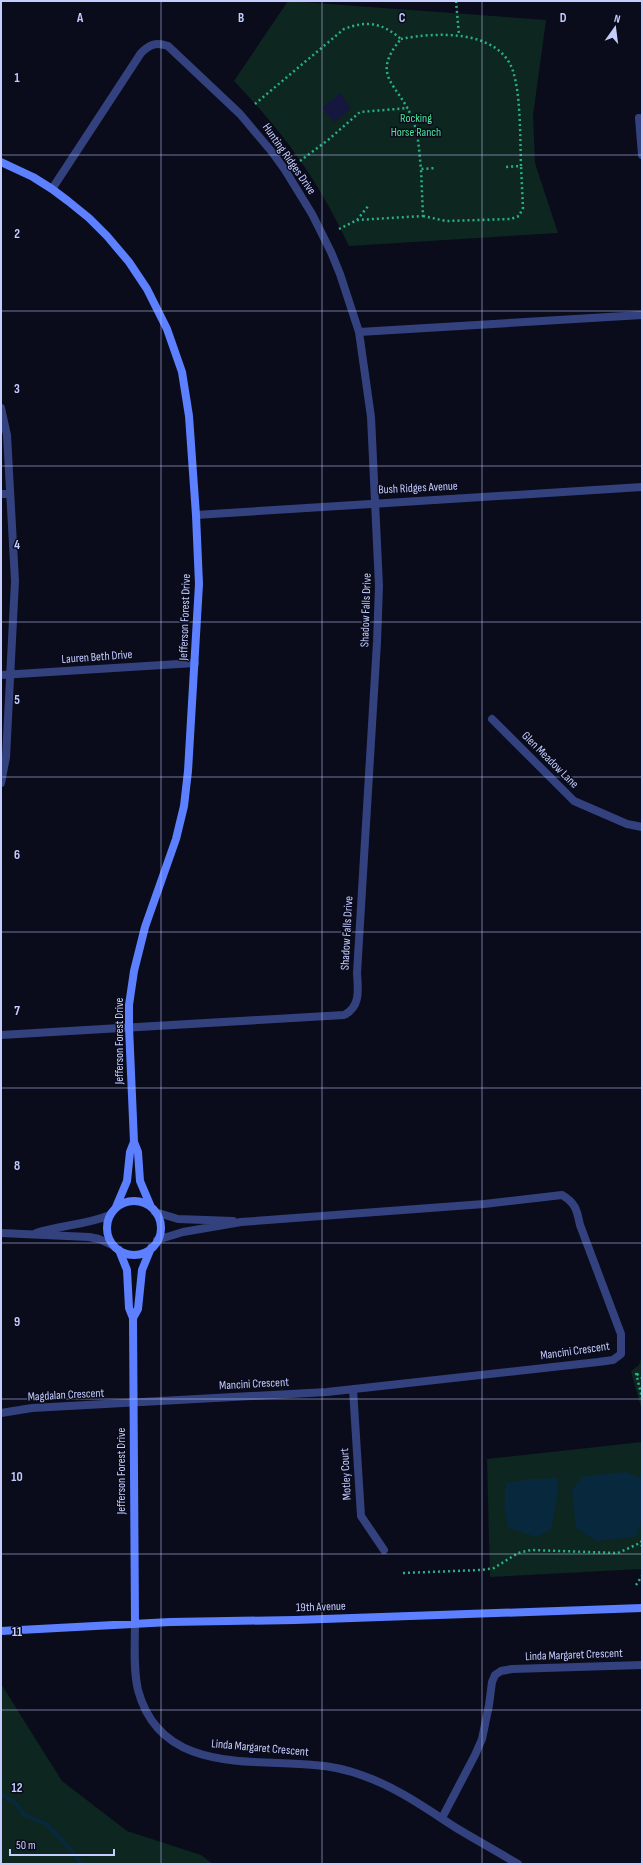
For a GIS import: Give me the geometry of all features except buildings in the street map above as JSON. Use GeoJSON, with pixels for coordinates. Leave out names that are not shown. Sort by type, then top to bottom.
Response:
{"type":"FeatureCollection","features":[{"type":"Feature","properties":{"kind":"street","name":"Hunting Ridges Drive"},"geometry":{"type":"LineString","coordinates":[[52,188],[141,53],[150,45],[159,43],[168,46],[240,114],[285,170],[312,214],[340,274],[360,332],[371,417],[376,503]]}},
{"type":"Feature","properties":{"kind":"street"},"geometry":{"type":"LineString","coordinates":[[639,118],[642,155]]}},
{"type":"Feature","properties":{"kind":"street","name":"Jefferson Forest Drive"},"geometry":{"type":"LineString","coordinates":[[1,162],[52,188],[89,218],[118,248],[147,289],[167,329],[180,366],[187,396],[196,515],[199,584],[188,771],[184,806],[176,839],[138,949],[129,1006],[134,1142],[138,1152],[140,1180],[153,1209]]}},
{"type":"Feature","properties":{"kind":"street"},"geometry":{"type":"LineString","coordinates":[[360,332],[642,314]]}},
{"type":"Feature","properties":{"kind":"street"},"geometry":{"type":"LineString","coordinates":[[1,408],[7,435],[10,494],[15,543],[11,674],[6,757],[1,783]]}},
{"type":"Feature","properties":{"kind":"street","name":"Bush Ridges Avenue"},"geometry":{"type":"LineString","coordinates":[[196,515],[642,487]]}},
{"type":"Feature","properties":{"kind":"street"},"geometry":{"type":"LineString","coordinates":[[1,494],[10,494]]}},
{"type":"Feature","properties":{"kind":"street","name":"Shadow Falls Drive"},"geometry":{"type":"LineString","coordinates":[[1,1035],[344,1015],[351,1012],[354,1008],[358,992],[357,973],[377,642],[380,561],[376,503]]}},
{"type":"Feature","properties":{"kind":"street","name":"Lauren Beth Drive"},"geometry":{"type":"LineString","coordinates":[[1,675],[195,663]]}},
{"type":"Feature","properties":{"kind":"street","name":"Glen Meadow Lane"},"geometry":{"type":"LineString","coordinates":[[492,719],[574,801],[627,824],[642,828]]}},
{"type":"Feature","properties":{"kind":"street","name":"Jefferson Forest Drive"},"geometry":{"type":"LineString","coordinates":[[116,1207],[127,1181],[130,1152],[134,1142]]}},
{"type":"Feature","properties":{"kind":"street","name":"Mancini Crescent"},"geometry":{"type":"LineString","coordinates":[[133,1403],[353,1389],[598,1362],[612,1360],[620,1354],[621,1334],[572,1201],[562,1196],[484,1204],[241,1222],[183,1232],[157,1240]]}},
{"type":"Feature","properties":{"kind":"street"},"geometry":{"type":"LineString","coordinates":[[1,1234],[36,1234],[53,1237],[89,1237],[99,1239],[117,1248],[130,1254],[137,1254],[151,1248],[160,1235],[160,1223],[153,1209],[140,1202],[131,1201],[116,1207],[110,1215],[107,1229],[110,1240],[117,1248]]}},
{"type":"Feature","properties":{"kind":"street","name":"Mancini Crescent"},"geometry":{"type":"LineString","coordinates":[[153,1209],[178,1219],[215,1219],[241,1222]]}},
{"type":"Feature","properties":{"kind":"street"},"geometry":{"type":"LineString","coordinates":[[36,1234],[52,1228],[81,1225],[110,1215]]}},
{"type":"Feature","properties":{"kind":"street","name":"Jefferson Forest Drive"},"geometry":{"type":"LineString","coordinates":[[117,1248],[126,1270],[129,1308],[133,1318],[134,1623]]}},
{"type":"Feature","properties":{"kind":"street","name":"Jefferson Forest Drive"},"geometry":{"type":"LineString","coordinates":[[133,1318],[138,1309],[142,1270],[151,1248]]}},
{"type":"Feature","properties":{"kind":"street","name":"Motley Court"},"geometry":{"type":"LineString","coordinates":[[353,1389],[361,1516],[384,1550]]}},
{"type":"Feature","properties":{"kind":"street","name":"Magdalan Crescent"},"geometry":{"type":"LineString","coordinates":[[1,1413],[32,1408],[133,1403]]}},
{"type":"Feature","properties":{"kind":"street","name":"19th Avenue"},"geometry":{"type":"LineString","coordinates":[[1,1631],[134,1623],[295,1620],[642,1608]]}},
{"type":"Feature","properties":{"kind":"street","name":"Linda Margaret Crescent"},"geometry":{"type":"LineString","coordinates":[[134,1623],[138,1688],[142,1703],[149,1716],[157,1726],[176,1743],[194,1753],[217,1758],[314,1765],[345,1770],[380,1783],[518,1864]]}},
{"type":"Feature","properties":{"kind":"street","name":"Linda Margaret Crescent"},"geometry":{"type":"LineString","coordinates":[[442,1818],[475,1756],[482,1739],[492,1682],[495,1675],[501,1671],[512,1669],[642,1665]]}},
{"type":"Feature","properties":{"kind":"path"},"geometry":{"type":"LineString","coordinates":[[456,1],[460,35]]}},
{"type":"Feature","properties":{"kind":"path"},"geometry":{"type":"LineString","coordinates":[[255,104],[344,29],[356,24],[382,26],[401,39],[460,35],[487,43],[503,55],[512,70],[516,84],[523,208],[519,216],[511,219],[446,221],[423,216],[357,220],[339,229]]}},
{"type":"Feature","properties":{"kind":"path"},"geometry":{"type":"LineString","coordinates":[[401,39],[391,52],[387,66],[388,76],[408,108],[417,133],[421,169],[423,216]]}},
{"type":"Feature","properties":{"kind":"path"},"geometry":{"type":"LineString","coordinates":[[300,161],[328,140],[360,112],[408,108]]}},
{"type":"Feature","properties":{"kind":"path"},"geometry":{"type":"LineString","coordinates":[[505,167],[521,166]]}},
{"type":"Feature","properties":{"kind":"path"},"geometry":{"type":"LineString","coordinates":[[421,169],[436,168]]}},
{"type":"Feature","properties":{"kind":"path"},"geometry":{"type":"LineString","coordinates":[[357,220],[369,205]]}},
{"type":"Feature","properties":{"kind":"path"},"geometry":{"type":"LineString","coordinates":[[642,1378],[636,1373],[642,1398]]}},
{"type":"Feature","properties":{"kind":"path"},"geometry":{"type":"LineString","coordinates":[[403,1573],[481,1570],[494,1568],[518,1553],[531,1550],[618,1553],[641,1544]]}},
{"type":"Feature","properties":{"kind":"path"},"geometry":{"type":"LineString","coordinates":[[636,1585],[642,1576]]}},
{"type":"Feature","properties":{"kind":"green space","name":"Rocking Horse Ranch"},"geometry":{"type":"Polygon","coordinates":[[[288,1],[546,20],[533,116],[535,163],[558,233],[349,246],[325,200],[299,158],[269,119],[234,81],[288,1]]]}},
{"type":"Feature","properties":{"kind":"green space"},"geometry":{"type":"Polygon","coordinates":[[[641,1359],[642,1411],[631,1371],[639,1365],[641,1359]]]}},
{"type":"Feature","properties":{"kind":"green space"},"geometry":{"type":"Polygon","coordinates":[[[642,1442],[642,1569],[490,1577],[487,1459],[642,1442]]]}},
{"type":"Feature","properties":{"kind":"green space"},"geometry":{"type":"Polygon","coordinates":[[[1,1684],[62,1781],[127,1831],[201,1855],[213,1864],[1,1864],[1,1684]]]}},
{"type":"Feature","properties":{"kind":"water"},"geometry":{"type":"Polygon","coordinates":[[[625,1472],[642,1478],[642,1520],[636,1537],[596,1541],[576,1528],[572,1489],[584,1476],[625,1472]]]}},
{"type":"Feature","properties":{"kind":"water"},"geometry":{"type":"Polygon","coordinates":[[[557,1478],[557,1498],[551,1530],[536,1537],[509,1528],[504,1508],[506,1483],[532,1479],[557,1478]]]}},
{"type":"Feature","properties":{"kind":"waterway"},"geometry":{"type":"LineString","coordinates":[[1,1794],[16,1803],[24,1815],[46,1824],[73,1852],[81,1864]]}}]}
